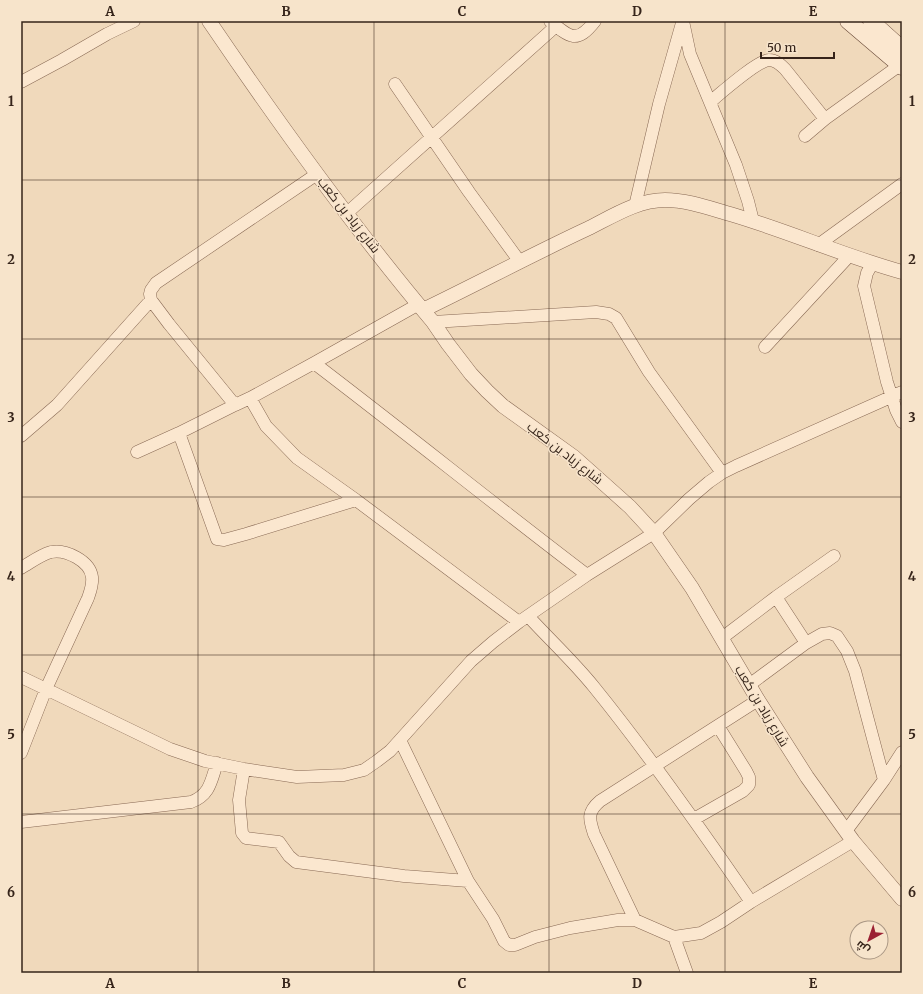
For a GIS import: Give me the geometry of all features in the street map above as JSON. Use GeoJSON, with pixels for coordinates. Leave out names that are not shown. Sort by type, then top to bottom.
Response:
{"type":"FeatureCollection","features":[{"type":"Feature","properties":{"kind":"main road"},"geometry":{"type":"LineString","coordinates":[[848,21],[901,60]]}},
{"type":"Feature","properties":{"kind":"main road"},"geometry":{"type":"LineString","coordinates":[[871,21],[901,60]]}},
{"type":"Feature","properties":{"kind":"street"},"geometry":{"type":"LineString","coordinates":[[21,82],[107,34],[134,21]]}},
{"type":"Feature","properties":{"kind":"street","name":"شارع زياد بن كعب"},"geometry":{"type":"LineString","coordinates":[[208,21],[317,174],[433,322],[471,374],[503,406],[592,473],[630,507],[654,533],[692,588],[758,700],[807,777],[849,836],[902,899]]}},
{"type":"Feature","properties":{"kind":"street"},"geometry":{"type":"LineString","coordinates":[[347,213],[431,138],[553,23],[569,35],[578,36],[586,32],[595,21]]}},
{"type":"Feature","properties":{"kind":"street"},"geometry":{"type":"LineString","coordinates":[[683,22],[690,54],[736,165],[753,221]]}},
{"type":"Feature","properties":{"kind":"street"},"geometry":{"type":"LineString","coordinates":[[635,206],[659,104],[683,22]]}},
{"type":"Feature","properties":{"kind":"street"},"geometry":{"type":"LineString","coordinates":[[710,102],[754,68],[764,62],[772,60],[779,63],[785,69],[826,119]]}},
{"type":"Feature","properties":{"kind":"street"},"geometry":{"type":"LineString","coordinates":[[805,136],[901,60]]}},
{"type":"Feature","properties":{"kind":"street"},"geometry":{"type":"LineString","coordinates":[[395,84],[431,138],[520,262]]}},
{"type":"Feature","properties":{"kind":"street"},"geometry":{"type":"LineString","coordinates":[[235,405],[151,300],[151,290],[160,279],[317,174]]}},
{"type":"Feature","properties":{"kind":"street"},"geometry":{"type":"LineString","coordinates":[[818,245],[902,184]]}},
{"type":"Feature","properties":{"kind":"street"},"geometry":{"type":"LineString","coordinates":[[137,452],[250,398],[421,307],[520,262],[635,206],[650,201],[678,200],[700,205],[753,221],[872,264],[902,272]]}},
{"type":"Feature","properties":{"kind":"street"},"geometry":{"type":"LineString","coordinates":[[765,347],[850,255]]}},
{"type":"Feature","properties":{"kind":"street"},"geometry":{"type":"LineString","coordinates":[[872,264],[864,286],[887,382],[897,394],[896,410],[902,422]]}},
{"type":"Feature","properties":{"kind":"street"},"geometry":{"type":"LineString","coordinates":[[21,436],[62,400],[151,300]]}},
{"type":"Feature","properties":{"kind":"street"},"geometry":{"type":"LineString","coordinates":[[433,322],[596,312],[609,314],[616,318],[649,372],[722,473]]}},
{"type":"Feature","properties":{"kind":"street"},"geometry":{"type":"LineString","coordinates":[[314,363],[587,575]]}},
{"type":"Feature","properties":{"kind":"street"},"geometry":{"type":"LineString","coordinates":[[21,677],[170,749],[205,761],[297,777],[344,775],[364,770],[390,751],[471,661],[493,642],[587,575],[654,533],[709,482],[722,473],[897,394]]}},
{"type":"Feature","properties":{"kind":"street"},"geometry":{"type":"LineString","coordinates":[[250,398],[266,426],[293,454],[524,619],[593,686],[655,765],[751,902]]}},
{"type":"Feature","properties":{"kind":"street"},"geometry":{"type":"LineString","coordinates":[[179,433],[216,537],[219,540],[246,534],[356,500]]}},
{"type":"Feature","properties":{"kind":"street"},"geometry":{"type":"LineString","coordinates":[[21,568],[49,552],[64,552],[79,560],[90,570],[92,578],[88,598],[46,689],[21,754]]}},
{"type":"Feature","properties":{"kind":"street"},"geometry":{"type":"LineString","coordinates":[[722,638],[834,556]]}},
{"type":"Feature","properties":{"kind":"street"},"geometry":{"type":"LineString","coordinates":[[776,597],[806,643]]}},
{"type":"Feature","properties":{"kind":"street"},"geometry":{"type":"LineString","coordinates":[[749,685],[806,643],[822,634],[830,633],[837,636],[847,651],[855,671],[884,780]]}},
{"type":"Feature","properties":{"kind":"street"},"geometry":{"type":"LineString","coordinates":[[635,920],[594,834],[590,815],[592,807],[758,700]]}},
{"type":"Feature","properties":{"kind":"street"},"geometry":{"type":"LineString","coordinates":[[694,819],[742,791],[749,785],[749,777],[718,726]]}},
{"type":"Feature","properties":{"kind":"street"},"geometry":{"type":"LineString","coordinates":[[400,740],[468,881],[493,919],[504,941],[509,945],[515,945],[584,925],[618,920],[635,920],[674,937],[700,933],[721,922],[849,836],[902,752]]}},
{"type":"Feature","properties":{"kind":"street"},"geometry":{"type":"LineString","coordinates":[[21,822],[191,802],[200,799],[208,790],[217,763]]}},
{"type":"Feature","properties":{"kind":"street"},"geometry":{"type":"LineString","coordinates":[[244,769],[239,800],[242,833],[246,838],[279,842],[289,856],[296,862],[404,876],[468,881]]}},
{"type":"Feature","properties":{"kind":"street"},"geometry":{"type":"LineString","coordinates":[[674,937],[687,973]]}}]}
